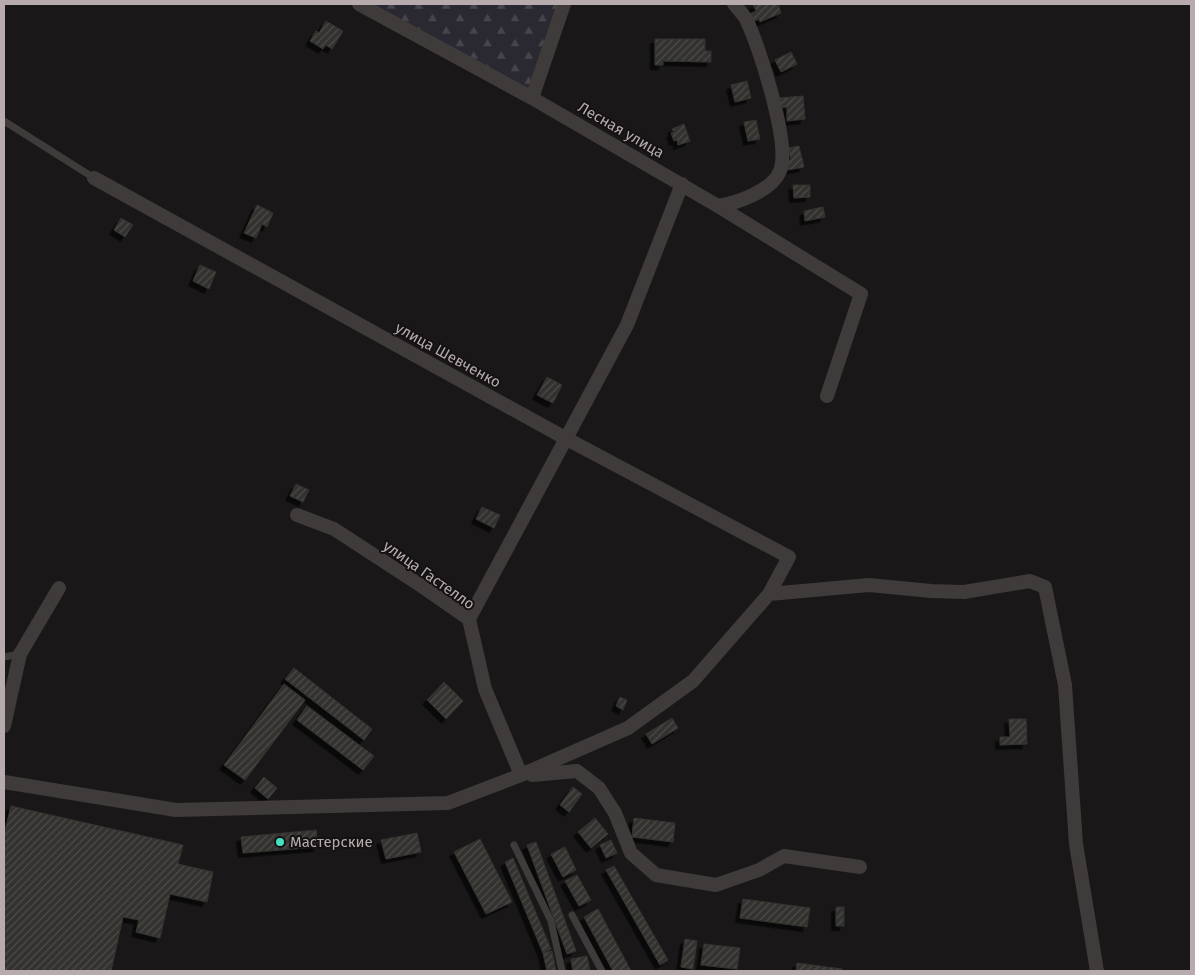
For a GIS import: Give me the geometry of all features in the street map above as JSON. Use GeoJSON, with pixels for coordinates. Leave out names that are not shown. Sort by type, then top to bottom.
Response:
{"type":"FeatureCollection","features":[{"type":"Feature","properties":{"kind":"street","name":"Лесная улица"},"geometry":{"type":"LineString","coordinates":[[359,4],[532,98],[682,184],[861,294],[827,396]]}},
{"type":"Feature","properties":{"kind":"street"},"geometry":{"type":"LineString","coordinates":[[532,98],[564,4]]}},
{"type":"Feature","properties":{"kind":"street"},"geometry":{"type":"LineString","coordinates":[[718,206],[742,200],[759,192],[776,179],[781,170],[783,153],[769,80],[746,18],[734,4]]}},
{"type":"Feature","properties":{"kind":"street","name":"улица Шевченко"},"geometry":{"type":"LineString","coordinates":[[94,178],[565,438],[788,557],[769,594]]}},
{"type":"Feature","properties":{"kind":"street"},"geometry":{"type":"LineString","coordinates":[[469,619],[626,325],[682,184]]}},
{"type":"Feature","properties":{"kind":"street","name":"улица Гастелло"},"geometry":{"type":"LineString","coordinates":[[297,516],[334,530],[469,619],[485,689],[521,775]]}},
{"type":"Feature","properties":{"kind":"street"},"geometry":{"type":"LineString","coordinates":[[4,782],[176,810],[448,803],[521,775],[628,728],[693,681],[769,594],[869,585],[964,592],[1030,581],[1045,587],[1065,685],[1076,844],[1097,971]]}},
{"type":"Feature","properties":{"kind":"street"},"geometry":{"type":"LineString","coordinates":[[4,726],[20,654],[59,588]]}},
{"type":"Feature","properties":{"kind":"street"},"geometry":{"type":"LineString","coordinates":[[521,775],[577,771],[599,788],[615,813],[631,853],[656,875],[716,885],[759,870],[784,856],[860,867]]}},
{"type":"Feature","properties":{"kind":"lane"},"geometry":{"type":"LineString","coordinates":[[4,122],[94,178]]}},
{"type":"Feature","properties":{"kind":"lane"},"geometry":{"type":"LineString","coordinates":[[4,657],[20,654]]}},
{"type":"Feature","properties":{"kind":"lane"},"geometry":{"type":"LineString","coordinates":[[514,845],[551,921],[562,971]]}},
{"type":"Feature","properties":{"kind":"lane"},"geometry":{"type":"LineString","coordinates":[[572,915],[602,971]]}},
{"type":"Feature","properties":{"kind":"green space"},"geometry":{"type":"Polygon","coordinates":[[[359,4],[564,4],[532,98],[359,4]]]}},
{"type":"Feature","properties":{"kind":"building"},"geometry":{"type":"Polygon","coordinates":[[[753,4],[778,4],[781,13],[760,22],[759,19],[753,22],[750,14],[756,11],[753,4]]]}},
{"type":"Feature","properties":{"kind":"building"},"geometry":{"type":"Polygon","coordinates":[[[326,21],[343,31],[332,49],[326,45],[323,49],[310,41],[316,31],[319,33],[326,21]]]}},
{"type":"Feature","properties":{"kind":"building"},"geometry":{"type":"Polygon","coordinates":[[[655,39],[705,39],[705,51],[711,51],[711,62],[663,61],[663,65],[655,65],[655,39]]]}},
{"type":"Feature","properties":{"kind":"building"},"geometry":{"type":"Polygon","coordinates":[[[791,52],[797,64],[781,72],[775,60],[791,52]]]}},
{"type":"Feature","properties":{"kind":"building"},"geometry":{"type":"Polygon","coordinates":[[[747,81],[751,98],[735,102],[731,85],[747,81]]]}},
{"type":"Feature","properties":{"kind":"building"},"geometry":{"type":"Polygon","coordinates":[[[803,96],[805,119],[787,121],[787,107],[780,108],[779,98],[803,96]]]}},
{"type":"Feature","properties":{"kind":"building"},"geometry":{"type":"Polygon","coordinates":[[[756,120],[760,139],[748,141],[744,122],[756,120]]]}},
{"type":"Feature","properties":{"kind":"building"},"geometry":{"type":"Polygon","coordinates":[[[684,124],[690,141],[678,145],[677,140],[674,141],[671,133],[674,132],[672,129],[684,124]]]}},
{"type":"Feature","properties":{"kind":"building"},"geometry":{"type":"Polygon","coordinates":[[[799,146],[804,167],[788,170],[786,160],[791,160],[788,148],[799,146]]]}},
{"type":"Feature","properties":{"kind":"building"},"geometry":{"type":"Polygon","coordinates":[[[793,185],[810,185],[810,197],[794,198],[793,185]]]}},
{"type":"Feature","properties":{"kind":"building"},"geometry":{"type":"Polygon","coordinates":[[[257,205],[273,213],[267,227],[262,224],[256,238],[244,233],[257,205]]]}},
{"type":"Feature","properties":{"kind":"building"},"geometry":{"type":"Polygon","coordinates":[[[823,207],[825,217],[805,221],[804,211],[823,207]]]}},
{"type":"Feature","properties":{"kind":"building"},"geometry":{"type":"Polygon","coordinates":[[[121,218],[133,225],[125,237],[114,230],[121,218]]]}},
{"type":"Feature","properties":{"kind":"building"},"geometry":{"type":"Polygon","coordinates":[[[200,265],[216,272],[209,289],[193,281],[200,265]]]}},
{"type":"Feature","properties":{"kind":"building"},"geometry":{"type":"Polygon","coordinates":[[[547,377],[562,385],[553,403],[537,395],[547,377]]]}},
{"type":"Feature","properties":{"kind":"building"},"geometry":{"type":"Polygon","coordinates":[[[296,484],[309,490],[303,502],[290,496],[296,484]]]}},
{"type":"Feature","properties":{"kind":"building"},"geometry":{"type":"Polygon","coordinates":[[[482,507],[500,515],[494,528],[476,519],[482,507]]]}},
{"type":"Feature","properties":{"kind":"building"},"geometry":{"type":"Polygon","coordinates":[[[294,668],[372,729],[364,740],[285,679],[294,668]]]}},
{"type":"Feature","properties":{"kind":"building"},"geometry":{"type":"Polygon","coordinates":[[[444,682],[463,701],[446,719],[427,700],[444,682]]]}},
{"type":"Feature","properties":{"kind":"building"},"geometry":{"type":"Polygon","coordinates":[[[284,684],[305,700],[245,780],[224,765],[284,684]]]}},
{"type":"Feature","properties":{"kind":"building"},"geometry":{"type":"Polygon","coordinates":[[[620,697],[627,700],[623,710],[616,706],[620,697]]]}},
{"type":"Feature","properties":{"kind":"building"},"geometry":{"type":"Polygon","coordinates":[[[307,706],[374,756],[363,770],[297,720],[307,706]]]}},
{"type":"Feature","properties":{"kind":"building"},"geometry":{"type":"Polygon","coordinates":[[[672,718],[678,728],[652,744],[646,734],[672,718]]]}},
{"type":"Feature","properties":{"kind":"building"},"geometry":{"type":"Polygon","coordinates":[[[1009,719],[1026,719],[1027,744],[1000,745],[1000,737],[1010,737],[1009,719]]]}},
{"type":"Feature","properties":{"kind":"building"},"geometry":{"type":"Polygon","coordinates":[[[264,777],[277,788],[268,799],[255,788],[264,777]]]}},
{"type":"Feature","properties":{"kind":"building"},"geometry":{"type":"Polygon","coordinates":[[[573,787],[582,794],[569,812],[560,805],[573,787]]]}},
{"type":"Feature","properties":{"kind":"building"},"geometry":{"type":"Polygon","coordinates":[[[11,806],[183,845],[178,864],[213,872],[207,902],[170,894],[160,938],[136,932],[139,920],[123,917],[111,971],[4,971],[4,835],[11,806]]]}},
{"type":"Feature","properties":{"kind":"building"},"geometry":{"type":"Polygon","coordinates":[[[595,818],[608,834],[591,848],[578,832],[595,818]]]}},
{"type":"Feature","properties":{"kind":"building"},"geometry":{"type":"Polygon","coordinates":[[[634,818],[675,823],[673,842],[632,837],[634,818]]]}},
{"type":"Feature","properties":{"kind":"building","name":"Мастерские"},"geometry":{"type":"Polygon","coordinates":[[[316,830],[318,847],[243,853],[241,837],[316,830]]]}},
{"type":"Feature","properties":{"kind":"building"},"geometry":{"type":"Polygon","coordinates":[[[417,833],[421,852],[386,859],[381,840],[417,833]]]}},
{"type":"Feature","properties":{"kind":"building"},"geometry":{"type":"Polygon","coordinates":[[[480,839],[512,902],[486,914],[454,852],[480,839]]]}},
{"type":"Feature","properties":{"kind":"building"},"geometry":{"type":"Polygon","coordinates":[[[611,840],[617,853],[606,858],[600,845],[611,840]]]}},
{"type":"Feature","properties":{"kind":"building"},"geometry":{"type":"Polygon","coordinates":[[[536,842],[576,951],[567,954],[527,845],[536,842]]]}},
{"type":"Feature","properties":{"kind":"building"},"geometry":{"type":"Polygon","coordinates":[[[565,847],[576,870],[563,877],[551,854],[565,847]]]}},
{"type":"Feature","properties":{"kind":"building"},"geometry":{"type":"Polygon","coordinates":[[[513,858],[551,949],[543,953],[505,862],[513,858]]]}},
{"type":"Feature","properties":{"kind":"building"},"geometry":{"type":"Polygon","coordinates":[[[614,866],[668,960],[660,965],[606,870],[614,866]]]}},
{"type":"Feature","properties":{"kind":"building"},"geometry":{"type":"Polygon","coordinates":[[[577,875],[591,900],[579,906],[565,881],[577,875]]]}},
{"type":"Feature","properties":{"kind":"building"},"geometry":{"type":"Polygon","coordinates":[[[743,899],[810,908],[807,927],[740,918],[743,899]]]}},
{"type":"Feature","properties":{"kind":"building"},"geometry":{"type":"Polygon","coordinates":[[[836,907],[844,907],[844,926],[836,926],[836,907]]]}},
{"type":"Feature","properties":{"kind":"building"},"geometry":{"type":"Polygon","coordinates":[[[598,909],[631,971],[613,971],[584,917],[598,909]]]}},
{"type":"Feature","properties":{"kind":"building"},"geometry":{"type":"Polygon","coordinates":[[[685,939],[697,941],[693,969],[681,967],[685,939]]]}},
{"type":"Feature","properties":{"kind":"building"},"geometry":{"type":"Polygon","coordinates":[[[704,944],[740,948],[737,969],[701,965],[704,944]]]}},
{"type":"Feature","properties":{"kind":"building"},"geometry":{"type":"Polygon","coordinates":[[[552,951],[556,971],[547,971],[543,953],[552,951]]]}},
{"type":"Feature","properties":{"kind":"building"},"geometry":{"type":"Polygon","coordinates":[[[587,956],[590,971],[573,971],[571,959],[587,956]]]}},
{"type":"Feature","properties":{"kind":"building"},"geometry":{"type":"Polygon","coordinates":[[[797,963],[842,969],[842,971],[796,971],[797,963]]]}},
{"type":"Feature","properties":{"kind":"place","name":"Мастерские"},"geometry":{"type":"Point","coordinates":[280,842]}}]}
